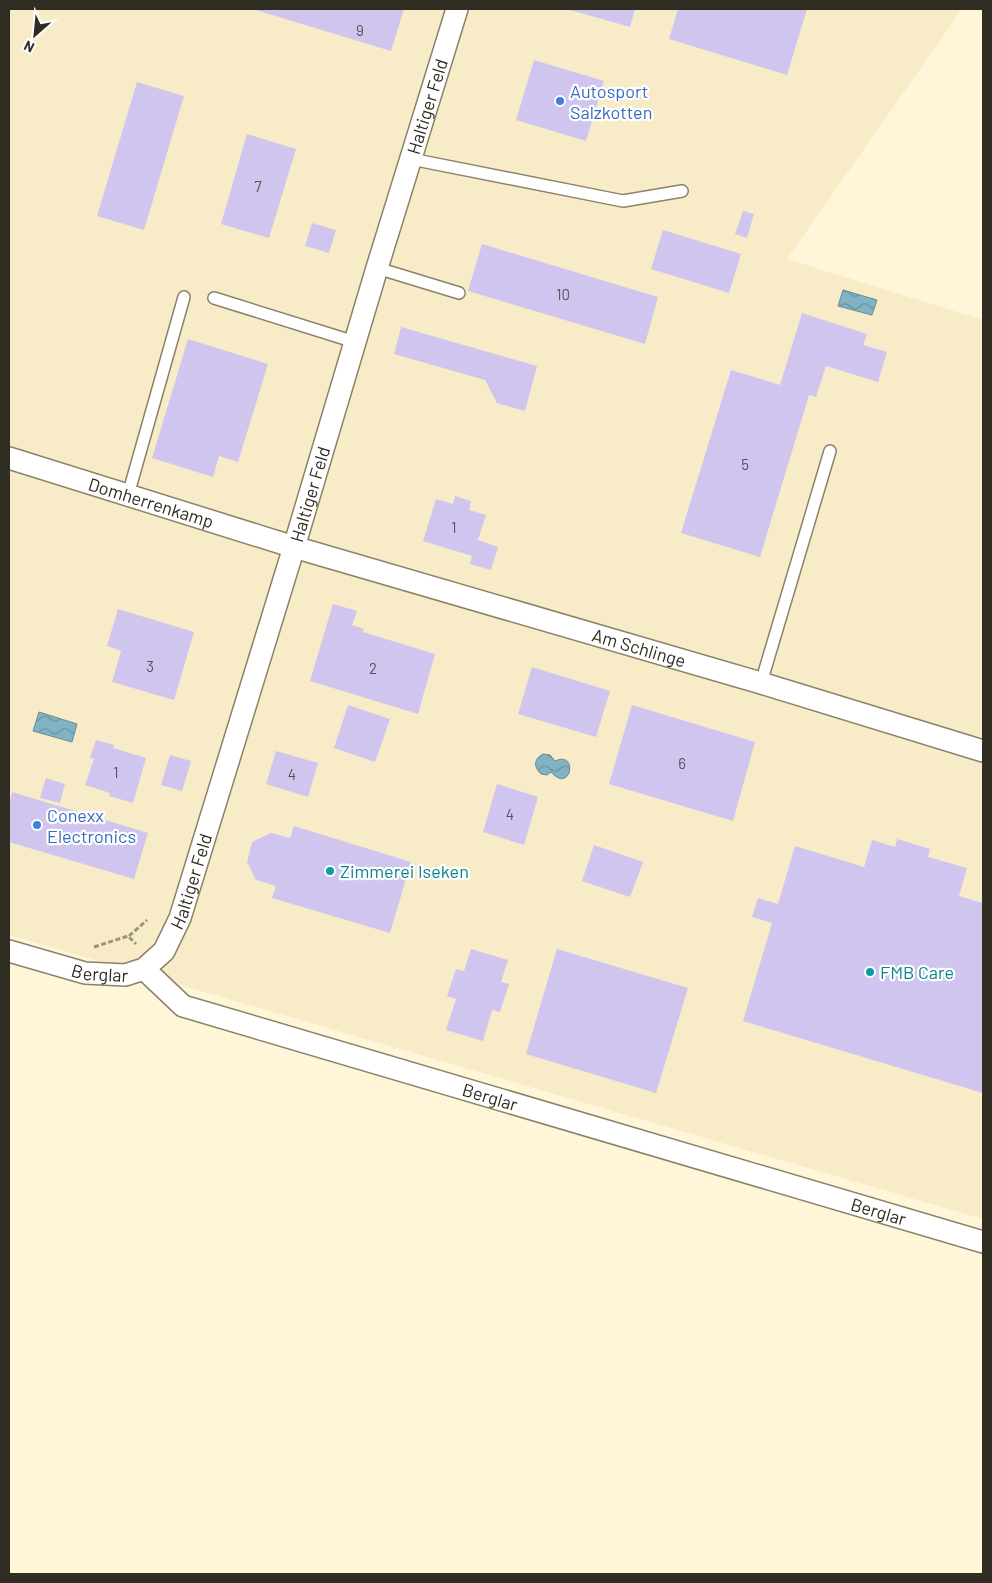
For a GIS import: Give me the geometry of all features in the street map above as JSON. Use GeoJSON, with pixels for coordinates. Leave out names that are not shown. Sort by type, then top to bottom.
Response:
{"type":"FeatureCollection","features":[{"type":"Feature","properties":{"kind":"street","name":"Haltiger Feld"},"geometry":{"type":"LineString","coordinates":[[144,969],[164,951],[182,914],[457,9]]}},
{"type":"Feature","properties":{"kind":"street","name":"Domherrenkamp"},"geometry":{"type":"LineString","coordinates":[[9,458],[294,547]]}},
{"type":"Feature","properties":{"kind":"street","name":"Am Schlinge"},"geometry":{"type":"LineString","coordinates":[[294,547],[761,683],[983,751]]}},
{"type":"Feature","properties":{"kind":"street","name":"Berglar"},"geometry":{"type":"LineString","coordinates":[[9,951],[85,973],[125,976],[144,969],[183,1006],[983,1242]]}},
{"type":"Feature","properties":{"kind":"lane"},"geometry":{"type":"LineString","coordinates":[[411,159],[623,201],[682,190]]}},
{"type":"Feature","properties":{"kind":"lane"},"geometry":{"type":"LineString","coordinates":[[377,268],[459,293]]}},
{"type":"Feature","properties":{"kind":"lane"},"geometry":{"type":"LineString","coordinates":[[128,496],[184,297]]}},
{"type":"Feature","properties":{"kind":"lane"},"geometry":{"type":"LineString","coordinates":[[214,298],[356,342]]}},
{"type":"Feature","properties":{"kind":"lane"},"geometry":{"type":"LineString","coordinates":[[761,683],[830,451]]}},
{"type":"Feature","properties":{"kind":"path"},"geometry":{"type":"LineString","coordinates":[[128,936],[147,920]]}},
{"type":"Feature","properties":{"kind":"shaded area"},"geometry":{"type":"Polygon","coordinates":[[[9,9],[962,9],[787,259],[983,320],[983,1219],[9,935],[9,9]]]}},
{"type":"Feature","properties":{"kind":"water"},"geometry":{"type":"Polygon","coordinates":[[[843,290],[877,300],[872,315],[838,306],[843,290]]]}},
{"type":"Feature","properties":{"kind":"water"},"geometry":{"type":"Polygon","coordinates":[[[39,712],[77,724],[72,742],[33,731],[39,712]]]}},
{"type":"Feature","properties":{"kind":"water"},"geometry":{"type":"Polygon","coordinates":[[[543,754],[550,755],[555,761],[563,759],[567,761],[570,771],[567,776],[558,778],[551,772],[547,775],[541,774],[537,768],[536,760],[543,754]]]}},
{"type":"Feature","properties":{"kind":"building"},"geometry":{"type":"Polygon","coordinates":[[[252,9],[404,9],[391,51],[252,9]]]}},
{"type":"Feature","properties":{"kind":"building"},"geometry":{"type":"Polygon","coordinates":[[[567,9],[635,9],[630,27],[567,9]]]}},
{"type":"Feature","properties":{"kind":"building"},"geometry":{"type":"Polygon","coordinates":[[[678,9],[807,9],[787,75],[669,39],[678,9]]]}},
{"type":"Feature","properties":{"kind":"building","name":"Autosport Salzkotten"},"geometry":{"type":"Polygon","coordinates":[[[534,60],[604,81],[586,141],[516,120],[534,60]]]}},
{"type":"Feature","properties":{"kind":"building"},"geometry":{"type":"Polygon","coordinates":[[[137,82],[184,96],[144,230],[97,216],[137,82]]]}},
{"type":"Feature","properties":{"kind":"building"},"geometry":{"type":"Polygon","coordinates":[[[247,134],[296,149],[269,238],[221,224],[247,134]]]}},
{"type":"Feature","properties":{"kind":"building"},"geometry":{"type":"Polygon","coordinates":[[[743,211],[754,214],[747,238],[735,234],[743,211]]]}},
{"type":"Feature","properties":{"kind":"building"},"geometry":{"type":"Polygon","coordinates":[[[312,223],[336,230],[329,253],[305,246],[312,223]]]}},
{"type":"Feature","properties":{"kind":"building"},"geometry":{"type":"Polygon","coordinates":[[[663,230],[741,254],[729,293],[651,269],[663,230]]]}},
{"type":"Feature","properties":{"kind":"building"},"geometry":{"type":"Polygon","coordinates":[[[482,244],[658,297],[645,344],[468,291],[482,244]]]}},
{"type":"Feature","properties":{"kind":"building"},"geometry":{"type":"Polygon","coordinates":[[[802,313],[867,334],[863,345],[887,352],[878,382],[826,366],[816,397],[809,395],[760,557],[681,533],[731,370],[780,385],[802,313]]]}},
{"type":"Feature","properties":{"kind":"building"},"geometry":{"type":"Polygon","coordinates":[[[401,327],[537,366],[525,411],[497,403],[485,380],[394,354],[401,327]]]}},
{"type":"Feature","properties":{"kind":"building"},"geometry":{"type":"Polygon","coordinates":[[[188,339],[268,364],[238,462],[219,456],[213,477],[152,458],[188,339]]]}},
{"type":"Feature","properties":{"kind":"building"},"geometry":{"type":"Polygon","coordinates":[[[455,496],[471,501],[469,510],[486,515],[478,540],[498,547],[491,570],[470,564],[472,556],[423,541],[436,499],[453,504],[455,496]]]}},
{"type":"Feature","properties":{"kind":"building"},"geometry":{"type":"Polygon","coordinates":[[[333,604],[357,611],[352,625],[364,629],[363,632],[435,654],[418,714],[310,681],[333,604]]]}},
{"type":"Feature","properties":{"kind":"building"},"geometry":{"type":"Polygon","coordinates":[[[118,609],[194,632],[174,700],[112,682],[121,651],[107,646],[118,609]]]}},
{"type":"Feature","properties":{"kind":"building"},"geometry":{"type":"Polygon","coordinates":[[[532,667],[610,691],[596,737],[518,714],[532,667]]]}},
{"type":"Feature","properties":{"kind":"building"},"geometry":{"type":"Polygon","coordinates":[[[348,705],[390,719],[375,762],[334,748],[348,705]]]}},
{"type":"Feature","properties":{"kind":"building"},"geometry":{"type":"Polygon","coordinates":[[[632,705],[755,742],[733,821],[609,784],[632,705]]]}},
{"type":"Feature","properties":{"kind":"building"},"geometry":{"type":"Polygon","coordinates":[[[96,740],[114,745],[113,748],[146,758],[133,803],[109,796],[110,793],[85,785],[94,759],[90,758],[96,740]]]}},
{"type":"Feature","properties":{"kind":"building"},"geometry":{"type":"Polygon","coordinates":[[[276,751],[318,763],[308,797],[266,784],[276,751]]]}},
{"type":"Feature","properties":{"kind":"building"},"geometry":{"type":"Polygon","coordinates":[[[170,755],[191,761],[182,791],[161,785],[170,755]]]}},
{"type":"Feature","properties":{"kind":"building"},"geometry":{"type":"Polygon","coordinates":[[[46,778],[65,784],[60,803],[40,798],[46,778]]]}},
{"type":"Feature","properties":{"kind":"building"},"geometry":{"type":"Polygon","coordinates":[[[497,784],[538,797],[524,845],[483,832],[497,784]]]}},
{"type":"Feature","properties":{"kind":"building"},"geometry":{"type":"Polygon","coordinates":[[[12,792],[148,833],[134,879],[9,842],[9,805],[12,792]]]}},
{"type":"Feature","properties":{"kind":"building","name":"Zimmerei Iseken"},"geometry":{"type":"Polygon","coordinates":[[[294,826],[411,862],[390,933],[272,898],[276,886],[256,880],[247,862],[252,842],[271,833],[290,838],[294,826]]]}},
{"type":"Feature","properties":{"kind":"building","name":"FMB Care"},"geometry":{"type":"Polygon","coordinates":[[[897,839],[930,849],[928,857],[967,868],[959,896],[983,903],[983,1093],[743,1021],[772,923],[752,917],[758,898],[778,904],[795,846],[864,867],[872,840],[895,847],[897,839]]]}},
{"type":"Feature","properties":{"kind":"building"},"geometry":{"type":"Polygon","coordinates":[[[594,845],[643,862],[630,897],[582,881],[594,845]]]}},
{"type":"Feature","properties":{"kind":"building"},"geometry":{"type":"Polygon","coordinates":[[[471,949],[508,960],[501,982],[509,984],[500,1012],[492,1010],[483,1041],[446,1030],[456,999],[447,996],[456,969],[464,971],[471,949]]]}},
{"type":"Feature","properties":{"kind":"building"},"geometry":{"type":"Polygon","coordinates":[[[557,949],[688,988],[656,1093],[526,1054],[557,949]]]}},
{"type":"Feature","properties":{"kind":"place","name":"Autosport Salzkotten"},"geometry":{"type":"Point","coordinates":[560,101]}},
{"type":"Feature","properties":{"kind":"place","name":"Conexx Electronics"},"geometry":{"type":"Point","coordinates":[37,825]}},
{"type":"Feature","properties":{"kind":"place","name":"Zimmerei Iseken"},"geometry":{"type":"Point","coordinates":[330,871]}},
{"type":"Feature","properties":{"kind":"place","name":"FMB Care"},"geometry":{"type":"Point","coordinates":[870,972]}}]}
